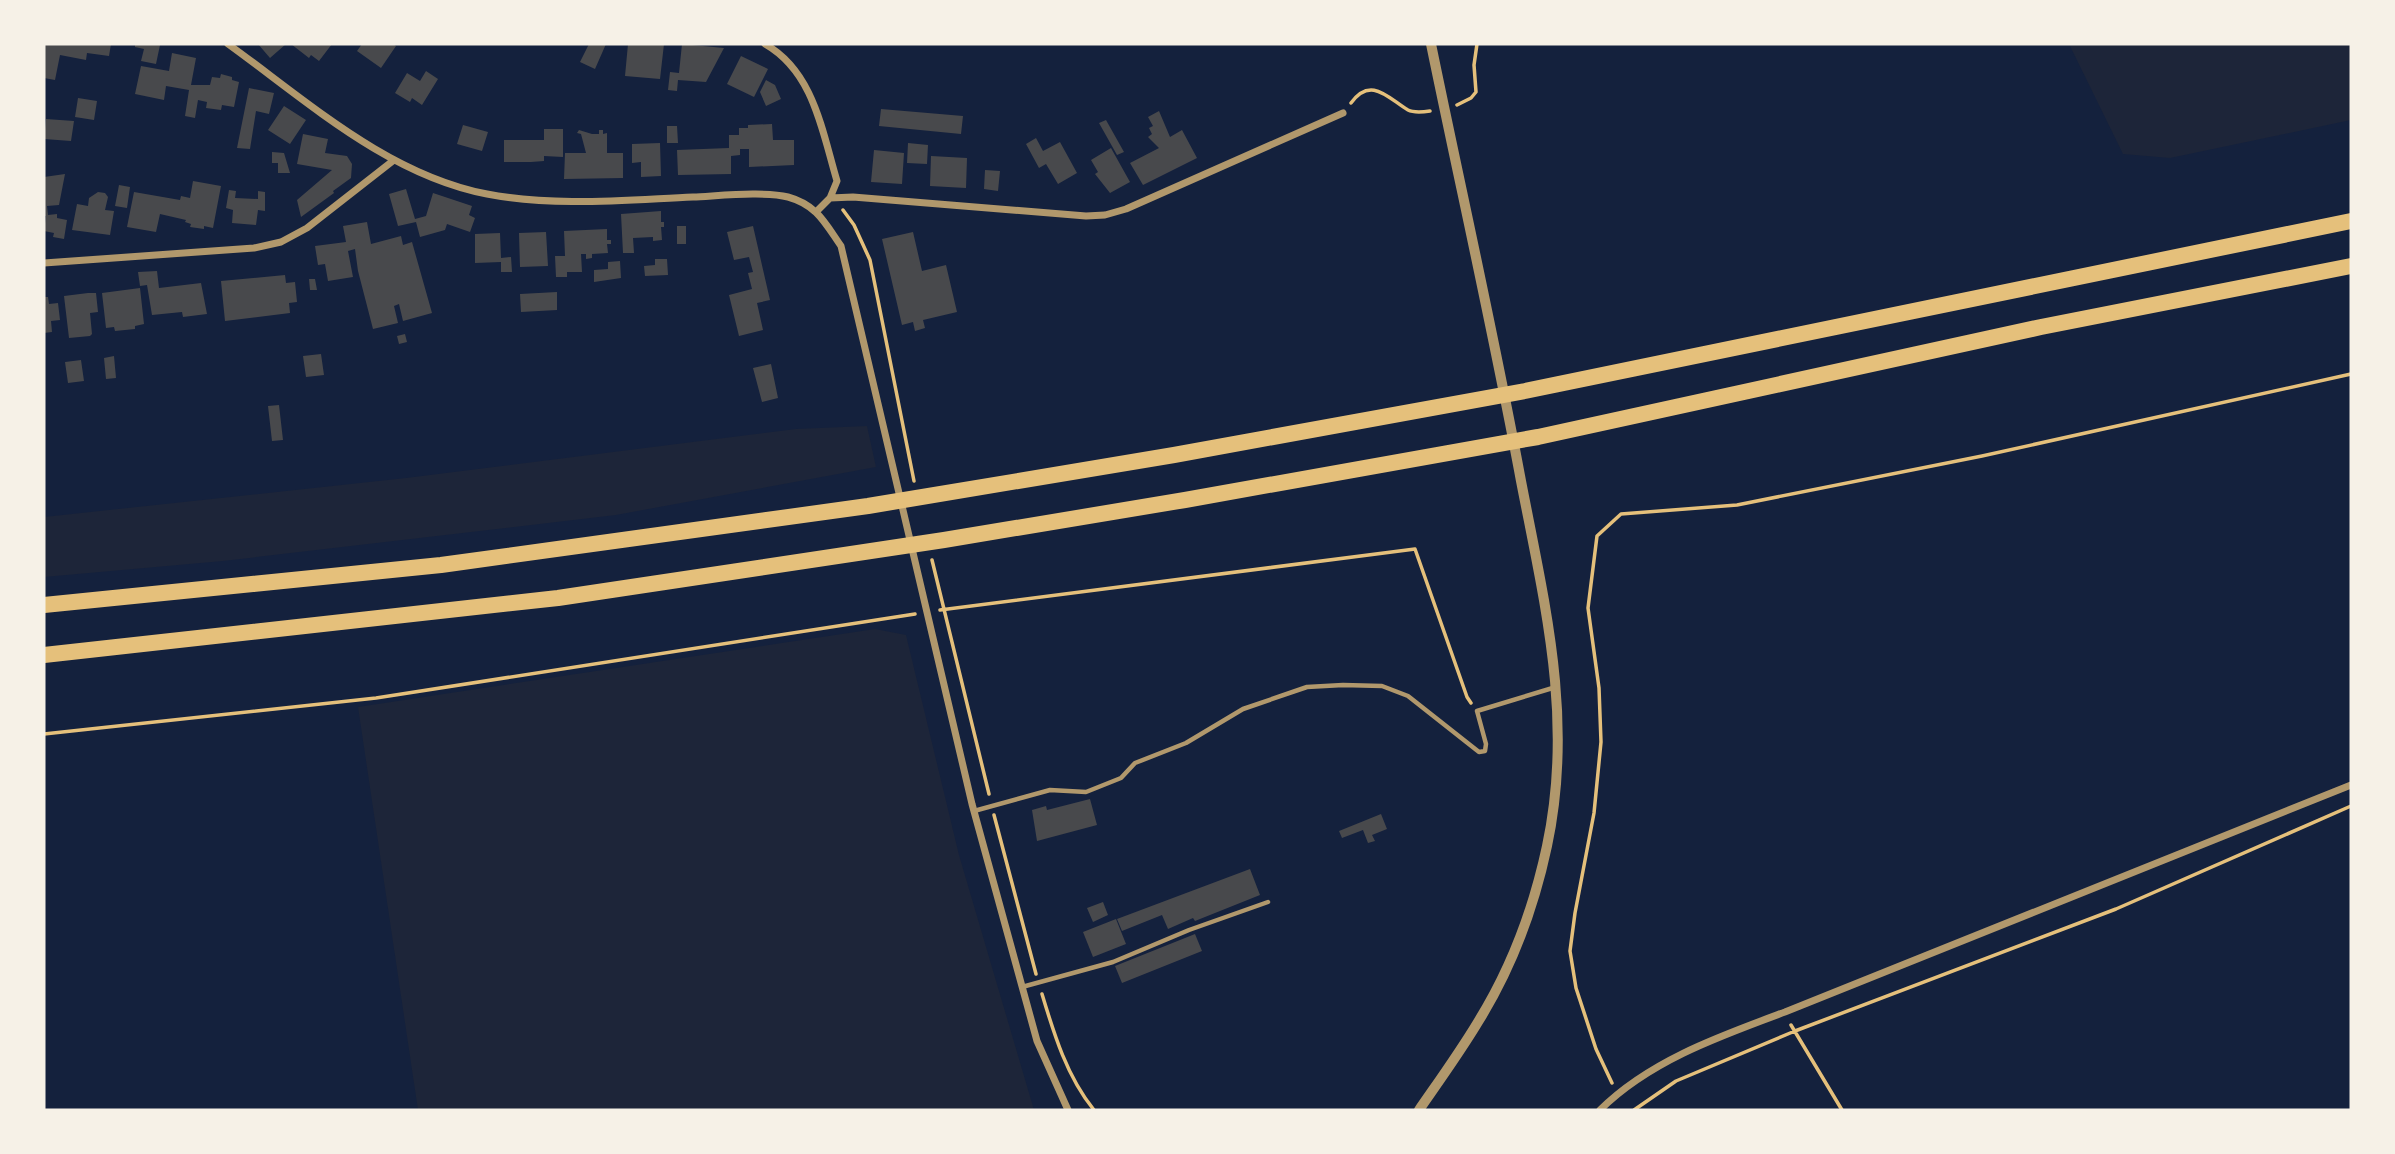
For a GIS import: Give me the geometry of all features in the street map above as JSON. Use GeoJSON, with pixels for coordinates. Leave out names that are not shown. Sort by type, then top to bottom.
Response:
{"type":"FeatureCollection","features":[{"type":"Feature","properties":{"kind":"highway"},"geometry":{"type":"LineString","coordinates":[[44,605],[441,565],[935,495],[1484,399],[2351,221]]}},
{"type":"Feature","properties":{"kind":"highway"},"geometry":{"type":"LineString","coordinates":[[44,655],[558,598],[944,540],[1185,500],[1538,437],[2041,327],[2351,266]]}},
{"type":"Feature","properties":{"kind":"street"},"geometry":{"type":"LineString","coordinates":[[228,44],[353,135],[394,159],[440,179],[483,193],[527,201],[580,202],[739,194],[788,197],[817,211],[841,246],[974,811],[1037,1041],[1068,1110]]}},
{"type":"Feature","properties":{"kind":"street"},"geometry":{"type":"LineString","coordinates":[[765,44],[777,51],[797,71],[805,83],[814,107],[837,181],[830,198],[817,211]]}},
{"type":"Feature","properties":{"kind":"street"},"geometry":{"type":"LineString","coordinates":[[1419,1110],[1479,1022],[1508,967],[1532,902],[1548,846],[1558,742],[1550,625],[1497,354],[1431,44]]}},
{"type":"Feature","properties":{"kind":"street"},"geometry":{"type":"LineString","coordinates":[[830,198],[853,197],[1086,216],[1105,215],[1126,209],[1343,113]]}},
{"type":"Feature","properties":{"kind":"street"},"geometry":{"type":"LineString","coordinates":[[44,263],[254,248],[281,242],[307,228],[394,159]]}},
{"type":"Feature","properties":{"kind":"street"},"geometry":{"type":"LineString","coordinates":[[1600,1110],[1617,1093],[1671,1060],[1726,1034],[2351,785]]}},
{"type":"Feature","properties":{"kind":"lane"},"geometry":{"type":"LineString","coordinates":[[974,811],[1049,790],[1086,792],[1121,778],[1135,763],[1186,743],[1243,709],[1307,687],[1382,687],[1408,696],[1479,752],[1485,751],[1486,744],[1477,711],[1556,687]]}},
{"type":"Feature","properties":{"kind":"lane"},"geometry":{"type":"LineString","coordinates":[[1022,987],[1113,962],[1189,930],[1268,902]]}},
{"type":"Feature","properties":{"kind":"path"},"geometry":{"type":"LineString","coordinates":[[1343,113],[1355,98],[1367,91],[1378,90],[1391,96],[1410,111],[1444,111],[1471,98],[1476,92],[1474,65],[1477,44]]}},
{"type":"Feature","properties":{"kind":"path"},"geometry":{"type":"LineString","coordinates":[[1617,1093],[1596,1049],[1576,988],[1570,951],[1594,813],[1601,743],[1599,688],[1588,608],[1597,536],[1621,514],[1737,505],[1982,456],[2351,374]]}},
{"type":"Feature","properties":{"kind":"path"},"geometry":{"type":"LineString","coordinates":[[44,734],[376,698],[926,613],[1415,549],[1467,697],[1477,711]]}},
{"type":"Feature","properties":{"kind":"path"},"geometry":{"type":"LineString","coordinates":[[1634,1110],[1676,1081],[1795,1031],[2116,909],[2351,806]]}},
{"type":"Feature","properties":{"kind":"path"},"geometry":{"type":"LineString","coordinates":[[1785,1012],[1842,1110]]}},
{"type":"Feature","properties":{"kind":"shaded area"},"geometry":{"type":"Polygon","coordinates":[[[2069,44],[2351,44],[2351,120],[2170,158],[2123,154],[2069,44]]]}},
{"type":"Feature","properties":{"kind":"shaded area"},"geometry":{"type":"Polygon","coordinates":[[[867,426],[876,467],[616,515],[223,561],[44,577],[44,517],[406,478],[796,429],[867,426]]]}},
{"type":"Feature","properties":{"kind":"shaded area"},"geometry":{"type":"Polygon","coordinates":[[[875,629],[906,635],[959,855],[1034,1110],[418,1110],[358,707],[875,629]]]}},
{"type":"Feature","properties":{"kind":"building"},"geometry":{"type":"Polygon","coordinates":[[[44,44],[111,44],[109,56],[87,53],[86,60],[60,55],[55,80],[44,78],[44,44]]]}},
{"type":"Feature","properties":{"kind":"building"},"geometry":{"type":"Polygon","coordinates":[[[135,44],[160,45],[156,64],[141,61],[144,49],[135,47],[135,44]]]}},
{"type":"Feature","properties":{"kind":"building"},"geometry":{"type":"Polygon","coordinates":[[[258,44],[286,44],[270,58],[258,44]]]}},
{"type":"Feature","properties":{"kind":"building"},"geometry":{"type":"Polygon","coordinates":[[[291,44],[332,44],[319,61],[311,55],[309,58],[291,44]]]}},
{"type":"Feature","properties":{"kind":"building"},"geometry":{"type":"Polygon","coordinates":[[[362,44],[396,46],[381,68],[357,51],[362,44]]]}},
{"type":"Feature","properties":{"kind":"building"},"geometry":{"type":"Polygon","coordinates":[[[589,44],[606,44],[595,69],[580,62],[589,44]]]}},
{"type":"Feature","properties":{"kind":"building"},"geometry":{"type":"Polygon","coordinates":[[[628,44],[664,44],[660,79],[625,76],[628,44]]]}},
{"type":"Feature","properties":{"kind":"building"},"geometry":{"type":"Polygon","coordinates":[[[682,44],[724,48],[706,82],[678,80],[677,91],[668,90],[670,72],[679,73],[682,44]]]}},
{"type":"Feature","properties":{"kind":"building"},"geometry":{"type":"Polygon","coordinates":[[[172,53],[196,58],[191,85],[210,85],[212,77],[220,78],[221,74],[239,82],[234,107],[222,105],[221,110],[206,108],[207,102],[198,100],[195,118],[185,116],[189,90],[166,86],[164,100],[135,94],[141,66],[169,71],[172,53]]]}},
{"type":"Feature","properties":{"kind":"building"},"geometry":{"type":"Polygon","coordinates":[[[741,56],[768,69],[754,97],[727,84],[741,56]]]}},
{"type":"Feature","properties":{"kind":"building"},"geometry":{"type":"Polygon","coordinates":[[[426,71],[438,79],[422,105],[412,98],[410,102],[395,93],[407,73],[420,81],[426,71]]]}},
{"type":"Feature","properties":{"kind":"building"},"geometry":{"type":"Polygon","coordinates":[[[766,80],[775,85],[781,99],[766,106],[760,92],[766,80]]]}},
{"type":"Feature","properties":{"kind":"building"},"geometry":{"type":"Polygon","coordinates":[[[249,88],[274,93],[269,114],[256,111],[250,149],[237,148],[249,88]]]}},
{"type":"Feature","properties":{"kind":"building"},"geometry":{"type":"Polygon","coordinates":[[[78,98],[97,101],[94,120],[75,117],[78,98]]]}},
{"type":"Feature","properties":{"kind":"building"},"geometry":{"type":"Polygon","coordinates":[[[284,106],[306,120],[290,144],[268,130],[284,106]]]}},
{"type":"Feature","properties":{"kind":"building"},"geometry":{"type":"Polygon","coordinates":[[[881,109],[963,116],[961,134],[879,126],[881,109]]]}},
{"type":"Feature","properties":{"kind":"building"},"geometry":{"type":"Polygon","coordinates":[[[1159,111],[1170,137],[1182,130],[1197,158],[1143,185],[1130,163],[1159,148],[1148,137],[1152,134],[1149,128],[1153,126],[1148,117],[1159,111]]]}},
{"type":"Feature","properties":{"kind":"building"},"geometry":{"type":"Polygon","coordinates":[[[46,119],[74,121],[71,141],[44,139],[46,119]]]}},
{"type":"Feature","properties":{"kind":"building"},"geometry":{"type":"Polygon","coordinates":[[[1106,120],[1124,152],[1117,155],[1099,123],[1106,120]]]}},
{"type":"Feature","properties":{"kind":"building"},"geometry":{"type":"Polygon","coordinates":[[[772,124],[773,140],[794,140],[794,165],[749,167],[749,149],[740,149],[740,155],[731,156],[731,174],[678,175],[677,150],[729,148],[729,135],[739,135],[739,128],[772,124]]]}},
{"type":"Feature","properties":{"kind":"building"},"geometry":{"type":"Polygon","coordinates":[[[463,125],[488,132],[482,151],[457,144],[463,125]]]}},
{"type":"Feature","properties":{"kind":"building"},"geometry":{"type":"Polygon","coordinates":[[[667,126],[677,126],[678,143],[667,143],[667,126]]]}},
{"type":"Feature","properties":{"kind":"building"},"geometry":{"type":"Polygon","coordinates":[[[544,129],[563,129],[563,157],[544,156],[544,161],[504,162],[504,140],[544,140],[544,129]]]}},
{"type":"Feature","properties":{"kind":"building"},"geometry":{"type":"Polygon","coordinates":[[[579,130],[592,134],[599,134],[599,130],[603,130],[603,134],[607,133],[607,153],[623,153],[623,178],[564,179],[565,153],[586,153],[581,134],[577,133],[579,130]]]}},
{"type":"Feature","properties":{"kind":"building"},"geometry":{"type":"Polygon","coordinates":[[[303,134],[328,139],[325,153],[347,156],[352,164],[351,178],[301,217],[297,200],[332,170],[297,164],[303,134]]]}},
{"type":"Feature","properties":{"kind":"building"},"geometry":{"type":"Polygon","coordinates":[[[1036,138],[1043,151],[1060,142],[1077,173],[1058,184],[1046,164],[1039,168],[1026,144],[1036,138]]]}},
{"type":"Feature","properties":{"kind":"building"},"geometry":{"type":"Polygon","coordinates":[[[660,143],[661,176],[641,177],[641,162],[632,163],[632,144],[660,143]]]}},
{"type":"Feature","properties":{"kind":"building"},"geometry":{"type":"Polygon","coordinates":[[[908,143],[928,145],[927,164],[907,163],[908,143]]]}},
{"type":"Feature","properties":{"kind":"building"},"geometry":{"type":"Polygon","coordinates":[[[1111,148],[1130,182],[1110,193],[1095,174],[1098,172],[1091,160],[1111,148]]]}},
{"type":"Feature","properties":{"kind":"building"},"geometry":{"type":"Polygon","coordinates":[[[874,150],[904,153],[902,184],[871,182],[874,150]]]}},
{"type":"Feature","properties":{"kind":"building"},"geometry":{"type":"Polygon","coordinates":[[[272,152],[284,153],[290,173],[278,173],[278,163],[272,163],[272,152]]]}},
{"type":"Feature","properties":{"kind":"building"},"geometry":{"type":"Polygon","coordinates":[[[931,156],[967,158],[966,188],[930,186],[931,156]]]}},
{"type":"Feature","properties":{"kind":"building"},"geometry":{"type":"Polygon","coordinates":[[[985,170],[1000,171],[998,191],[984,189],[985,170]]]}},
{"type":"Feature","properties":{"kind":"building"},"geometry":{"type":"Polygon","coordinates":[[[65,174],[59,205],[47,206],[48,215],[57,214],[57,218],[67,220],[64,239],[53,237],[54,233],[44,231],[44,177],[65,174]]]}},
{"type":"Feature","properties":{"kind":"building"},"geometry":{"type":"Polygon","coordinates":[[[193,181],[221,186],[213,228],[190,227],[191,224],[185,222],[186,220],[160,214],[156,232],[127,227],[134,192],[180,200],[181,196],[190,198],[193,181]]]}},
{"type":"Feature","properties":{"kind":"building"},"geometry":{"type":"Polygon","coordinates":[[[119,185],[130,187],[127,208],[115,206],[119,185]]]}},
{"type":"Feature","properties":{"kind":"building"},"geometry":{"type":"Polygon","coordinates":[[[406,189],[415,219],[426,216],[433,193],[472,206],[469,215],[475,218],[470,232],[447,224],[445,230],[420,237],[416,222],[398,226],[389,194],[406,189]]]}},
{"type":"Feature","properties":{"kind":"building"},"geometry":{"type":"Polygon","coordinates":[[[229,190],[236,191],[235,198],[258,199],[258,191],[265,192],[265,211],[258,210],[256,225],[232,223],[233,210],[226,208],[229,190]]]}},
{"type":"Feature","properties":{"kind":"building"},"geometry":{"type":"Polygon","coordinates":[[[98,192],[105,193],[108,197],[105,210],[114,211],[110,235],[72,230],[77,204],[88,206],[89,198],[98,192]]]}},
{"type":"Feature","properties":{"kind":"building"},"geometry":{"type":"Polygon","coordinates":[[[661,211],[661,222],[664,222],[664,227],[661,227],[662,240],[653,241],[653,237],[633,238],[634,253],[623,253],[621,214],[661,211]]]}},
{"type":"Feature","properties":{"kind":"building"},"geometry":{"type":"Polygon","coordinates":[[[367,222],[371,244],[401,236],[403,245],[412,242],[432,313],[403,321],[399,304],[394,306],[398,323],[373,329],[355,249],[348,251],[353,277],[328,281],[325,264],[318,265],[315,246],[346,242],[343,226],[367,222]]]}},
{"type":"Feature","properties":{"kind":"building"},"geometry":{"type":"Polygon","coordinates":[[[677,226],[686,226],[686,244],[677,244],[677,226]]]}},
{"type":"Feature","properties":{"kind":"building"},"geometry":{"type":"Polygon","coordinates":[[[753,226],[770,300],[757,303],[763,330],[739,336],[729,295],[752,289],[748,273],[753,272],[749,257],[734,260],[727,232],[753,226]]]}},
{"type":"Feature","properties":{"kind":"building"},"geometry":{"type":"Polygon","coordinates":[[[607,229],[607,240],[611,240],[611,244],[607,244],[608,253],[592,254],[592,258],[586,259],[586,254],[581,254],[582,272],[567,272],[567,277],[556,277],[555,256],[565,256],[564,231],[607,229]]]}},
{"type":"Feature","properties":{"kind":"building"},"geometry":{"type":"Polygon","coordinates":[[[546,232],[548,266],[520,267],[519,233],[546,232]]]}},
{"type":"Feature","properties":{"kind":"building"},"geometry":{"type":"Polygon","coordinates":[[[913,232],[922,271],[946,265],[957,312],[923,320],[925,328],[915,331],[913,322],[902,325],[882,239],[913,232]]]}},
{"type":"Feature","properties":{"kind":"building"},"geometry":{"type":"Polygon","coordinates":[[[500,233],[501,258],[511,257],[512,272],[501,272],[501,262],[475,263],[475,234],[500,233]]]}},
{"type":"Feature","properties":{"kind":"building"},"geometry":{"type":"Polygon","coordinates":[[[655,259],[667,259],[668,275],[645,276],[644,266],[655,265],[655,259]]]}},
{"type":"Feature","properties":{"kind":"building"},"geometry":{"type":"Polygon","coordinates":[[[620,261],[621,278],[594,282],[594,270],[608,269],[608,262],[620,261]]]}},
{"type":"Feature","properties":{"kind":"building"},"geometry":{"type":"Polygon","coordinates":[[[157,271],[159,288],[201,283],[207,314],[183,317],[182,312],[152,315],[147,285],[140,286],[138,272],[157,271]]]}},
{"type":"Feature","properties":{"kind":"building"},"geometry":{"type":"Polygon","coordinates":[[[285,275],[286,283],[295,282],[297,302],[289,303],[290,313],[225,321],[221,281],[285,275]]]}},
{"type":"Feature","properties":{"kind":"building"},"geometry":{"type":"Polygon","coordinates":[[[309,279],[315,279],[317,290],[310,290],[309,279]]]}},
{"type":"Feature","properties":{"kind":"building"},"geometry":{"type":"Polygon","coordinates":[[[140,288],[144,324],[135,326],[135,329],[115,331],[114,327],[106,328],[102,293],[140,288]]]}},
{"type":"Feature","properties":{"kind":"building"},"geometry":{"type":"Polygon","coordinates":[[[557,292],[557,310],[521,312],[520,294],[557,292]]]}},
{"type":"Feature","properties":{"kind":"building"},"geometry":{"type":"Polygon","coordinates":[[[96,293],[98,312],[90,313],[92,334],[69,338],[64,296],[96,293]]]}},
{"type":"Feature","properties":{"kind":"building"},"geometry":{"type":"Polygon","coordinates":[[[44,297],[48,297],[49,304],[58,303],[60,320],[51,321],[52,332],[44,333],[44,297]]]}},
{"type":"Feature","properties":{"kind":"building"},"geometry":{"type":"Polygon","coordinates":[[[405,334],[407,342],[399,344],[397,336],[405,334]]]}},
{"type":"Feature","properties":{"kind":"building"},"geometry":{"type":"Polygon","coordinates":[[[321,354],[324,375],[306,377],[303,356],[321,354]]]}},
{"type":"Feature","properties":{"kind":"building"},"geometry":{"type":"Polygon","coordinates":[[[114,356],[116,378],[106,379],[104,358],[114,356]]]}},
{"type":"Feature","properties":{"kind":"building"},"geometry":{"type":"Polygon","coordinates":[[[81,360],[84,381],[68,383],[65,362],[81,360]]]}},
{"type":"Feature","properties":{"kind":"building"},"geometry":{"type":"Polygon","coordinates":[[[771,364],[778,398],[762,402],[753,368],[771,364]]]}},
{"type":"Feature","properties":{"kind":"building"},"geometry":{"type":"Polygon","coordinates":[[[279,405],[283,440],[272,441],[268,406],[279,405]]]}},
{"type":"Feature","properties":{"kind":"building"},"geometry":{"type":"Polygon","coordinates":[[[1090,799],[1097,825],[1037,841],[1032,810],[1046,806],[1047,810],[1090,799]]]}},
{"type":"Feature","properties":{"kind":"building"},"geometry":{"type":"Polygon","coordinates":[[[1381,814],[1387,829],[1372,835],[1375,841],[1368,843],[1363,830],[1342,838],[1339,831],[1381,814]]]}},
{"type":"Feature","properties":{"kind":"building"},"geometry":{"type":"Polygon","coordinates":[[[1250,869],[1260,895],[1168,929],[1162,915],[1122,931],[1117,919],[1250,869]]]}},
{"type":"Feature","properties":{"kind":"building"},"geometry":{"type":"Polygon","coordinates":[[[1103,902],[1108,915],[1093,922],[1087,908],[1103,902]]]}},
{"type":"Feature","properties":{"kind":"building"},"geometry":{"type":"Polygon","coordinates":[[[1116,919],[1126,944],[1093,957],[1083,932],[1116,919]]]}},
{"type":"Feature","properties":{"kind":"building"},"geometry":{"type":"Polygon","coordinates":[[[1195,934],[1202,951],[1122,983],[1115,966],[1195,934]]]}}]}
